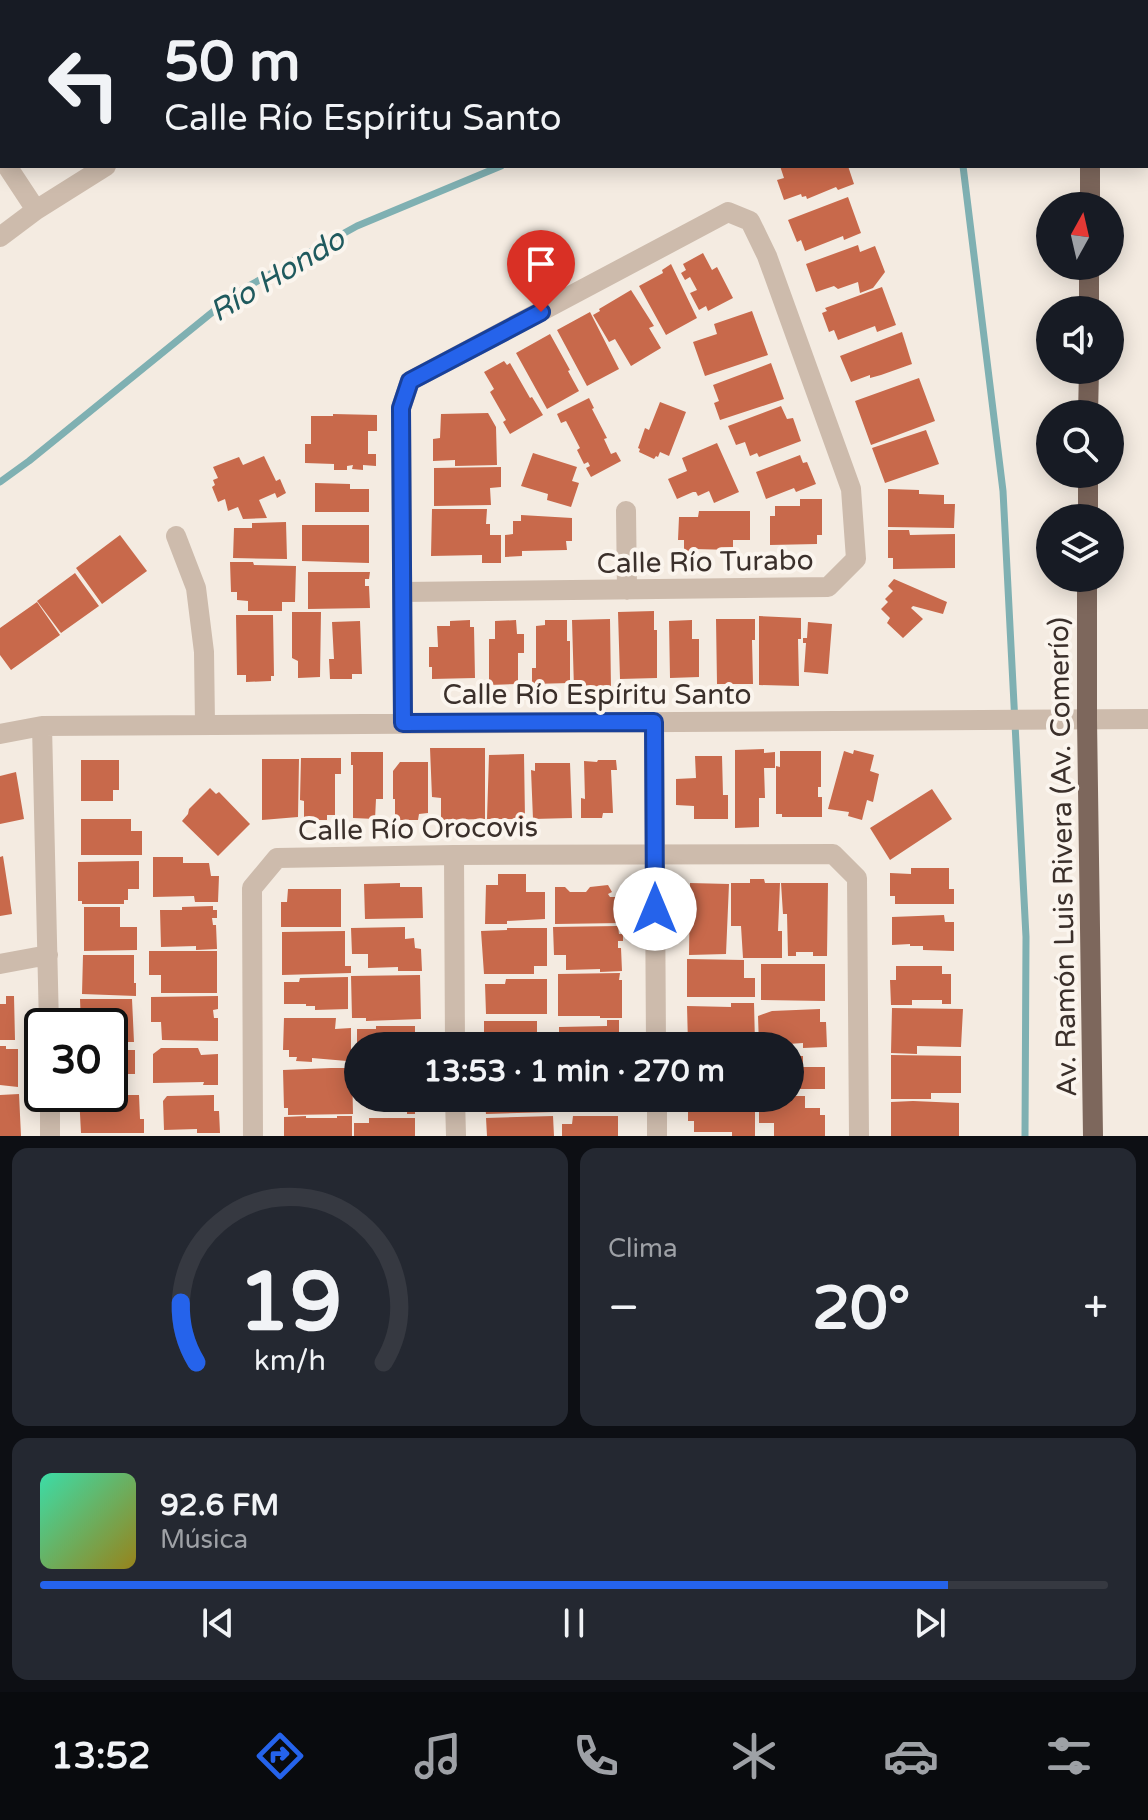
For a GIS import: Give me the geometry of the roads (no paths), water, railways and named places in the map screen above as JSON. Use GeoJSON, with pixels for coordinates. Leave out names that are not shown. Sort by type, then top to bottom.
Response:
{"type":"FeatureCollection","features":[{"type":"Feature","properties":{"kind":"main road"},"geometry":{"type":"LineString","coordinates":[[1090,168],[1090,192]]}},
{"type":"Feature","properties":{"kind":"main road","name":"Av. Ramón Luis Rivera (Av. Comerío)"},"geometry":{"type":"LineString","coordinates":[[1087,592],[1093,1136]]}},
{"type":"Feature","properties":{"kind":"street"},"geometry":{"type":"LineString","coordinates":[[8,168],[36,210]]}},
{"type":"Feature","properties":{"kind":"street"},"geometry":{"type":"LineString","coordinates":[[0,237],[103,168]]}},
{"type":"Feature","properties":{"kind":"street","name":"Calle Río Turabo"},"geometry":{"type":"LineString","coordinates":[[728,212],[750,221],[772,270],[851,489],[856,559],[828,587],[403,592],[401,408],[410,381],[728,212]]}},
{"type":"Feature","properties":{"kind":"street"},"geometry":{"type":"LineString","coordinates":[[626,511],[627,590]]}},
{"type":"Feature","properties":{"kind":"street"},"geometry":{"type":"LineString","coordinates":[[176,536],[196,588],[204,652],[205,724]]}},
{"type":"Feature","properties":{"kind":"street"},"geometry":{"type":"LineString","coordinates":[[403,592],[403,723]]}},
{"type":"Feature","properties":{"kind":"street","name":"Calle Río Espíritu Santo"},"geometry":{"type":"LineString","coordinates":[[0,734],[42,726],[1148,719]]}},
{"type":"Feature","properties":{"kind":"street"},"geometry":{"type":"LineString","coordinates":[[654,722],[656,1032]]}},
{"type":"Feature","properties":{"kind":"street"},"geometry":{"type":"LineString","coordinates":[[42,726],[49,1008]]}},
{"type":"Feature","properties":{"kind":"street","name":"Calle Río Orocovis"},"geometry":{"type":"LineString","coordinates":[[253,1136],[252,888],[277,858],[833,854],[857,878],[859,1136]]}},
{"type":"Feature","properties":{"kind":"street"},"geometry":{"type":"LineString","coordinates":[[454,855],[455,1032]]}},
{"type":"Feature","properties":{"kind":"street"},"geometry":{"type":"LineString","coordinates":[[0,964],[48,955]]}},
{"type":"Feature","properties":{"kind":"street"},"geometry":{"type":"LineString","coordinates":[[50,1112],[50,1136]]}},
{"type":"Feature","properties":{"kind":"street"},"geometry":{"type":"LineString","coordinates":[[455,1112],[456,1136]]}},
{"type":"Feature","properties":{"kind":"street"},"geometry":{"type":"LineString","coordinates":[[657,1112],[657,1136]]}},
{"type":"Feature","properties":{"kind":"waterway","name":"Río Hondo"},"geometry":{"type":"LineString","coordinates":[[0,482],[236,293],[357,226],[496,168]]}},
{"type":"Feature","properties":{"kind":"waterway"},"geometry":{"type":"LineString","coordinates":[[963,168],[1003,491],[1026,937],[1025,1136]]}}]}
